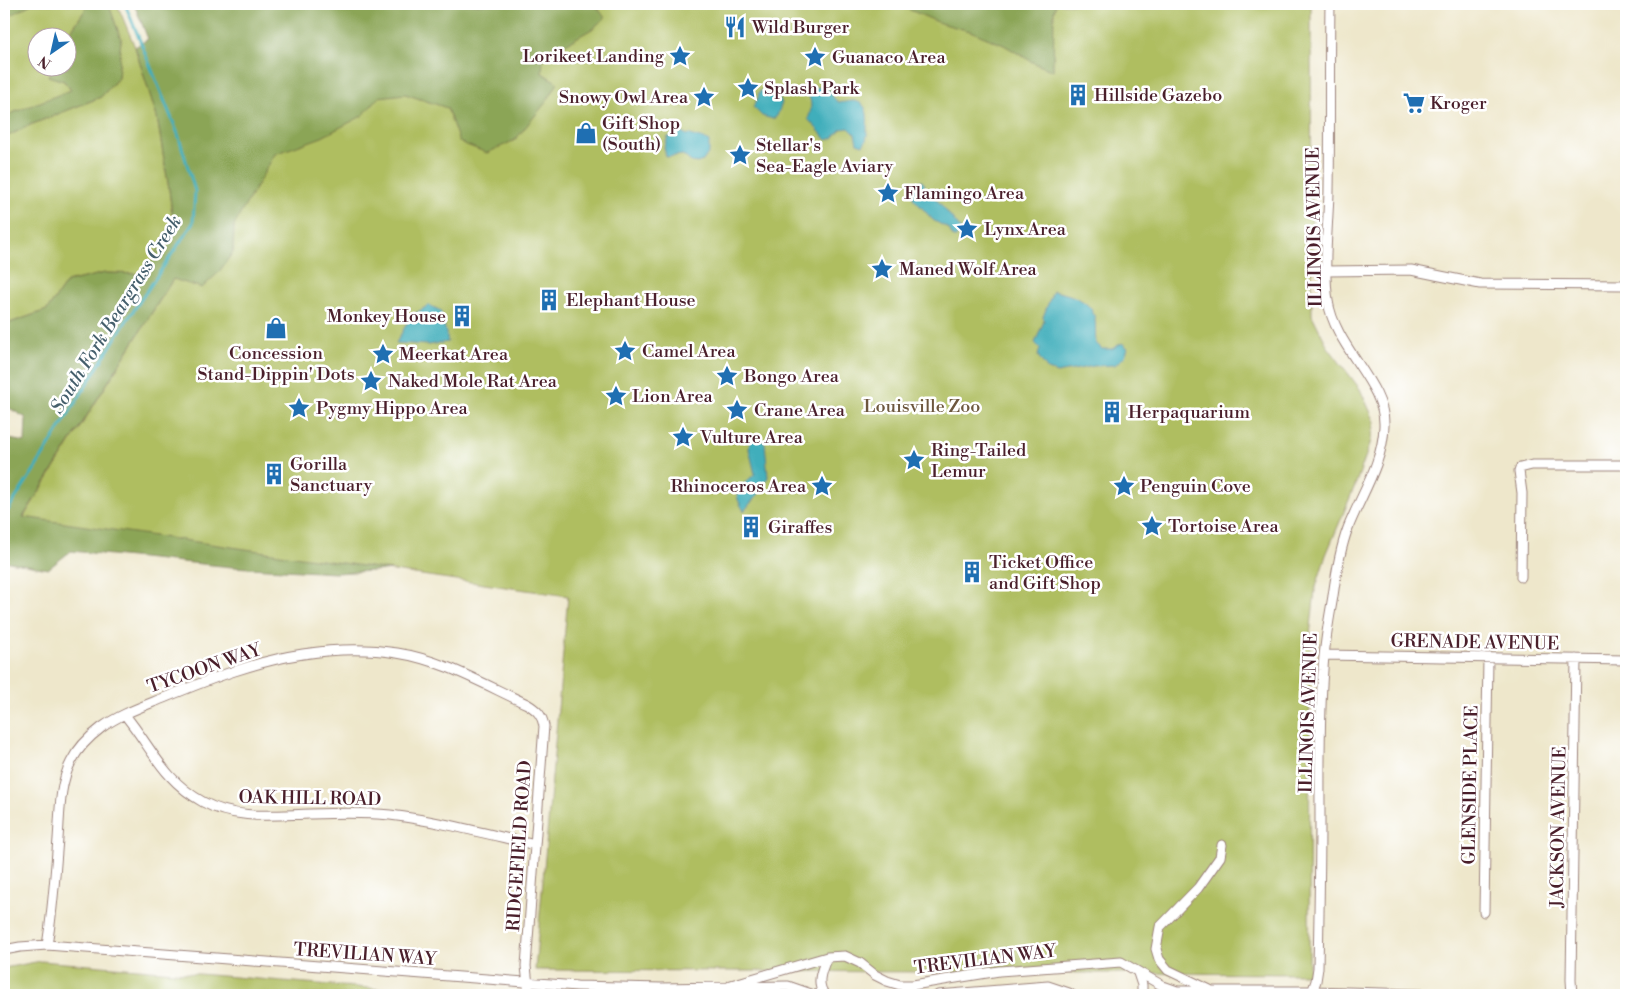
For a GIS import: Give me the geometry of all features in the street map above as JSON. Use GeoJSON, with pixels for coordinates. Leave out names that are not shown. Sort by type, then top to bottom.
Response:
{"type":"FeatureCollection","features":[{"type":"Feature","properties":{"kind":"street","name":"ILLINOIS AVENUE"},"geometry":{"type":"LineString","coordinates":[[1312,993],[1318,968],[1320,727],[1324,656],[1333,591],[1347,532],[1377,463],[1383,443],[1384,425],[1384,414],[1379,398],[1349,353],[1335,326],[1328,303],[1330,4]]}},
{"type":"Feature","properties":{"kind":"street"},"geometry":{"type":"LineString","coordinates":[[1327,271],[1411,270],[1480,284],[1626,285]]}},
{"type":"Feature","properties":{"kind":"street"},"geometry":{"type":"LineString","coordinates":[[1521,576],[1522,493],[1520,468],[1532,465],[1626,465]]}},
{"type":"Feature","properties":{"kind":"street","name":"TYCOON WAY"},"geometry":{"type":"LineString","coordinates":[[47,945],[52,917],[61,796],[66,772],[78,751],[92,734],[125,715],[187,688],[251,667],[303,654],[366,650],[396,652],[434,662],[527,704],[539,713]]}},
{"type":"Feature","properties":{"kind":"street","name":"GRENADE AVENUE"},"geometry":{"type":"LineString","coordinates":[[1324,656],[1626,660]]}},
{"type":"Feature","properties":{"kind":"street","name":"GLENSIDE PLACE"},"geometry":{"type":"LineString","coordinates":[[1484,912],[1488,658]]}},
{"type":"Feature","properties":{"kind":"street","name":"JACKSON AVENUE"},"geometry":{"type":"LineString","coordinates":[[1572,995],[1576,659]]}},
{"type":"Feature","properties":{"kind":"street","name":"RIDGEFIELD ROAD"},"geometry":{"type":"LineString","coordinates":[[529,995],[526,966],[544,726],[539,713]]}},
{"type":"Feature","properties":{"kind":"street","name":"OAK HILL ROAD"},"geometry":{"type":"LineString","coordinates":[[125,715],[165,772],[180,787],[202,801],[229,812],[255,816],[342,813],[390,815],[431,822],[534,845]]}},
{"type":"Feature","properties":{"kind":"street"},"geometry":{"type":"LineString","coordinates":[[1210,990],[1168,970],[1159,959],[1156,948],[1160,927],[1198,888],[1220,857],[1222,845]]}},
{"type":"Feature","properties":{"kind":"street","name":"TREVILIAN WAY"},"geometry":{"type":"LineString","coordinates":[[4,950],[47,945],[605,988],[788,986],[814,995]]}},
{"type":"Feature","properties":{"kind":"street","name":"TREVILIAN WAY"},"geometry":{"type":"LineString","coordinates":[[724,987],[827,957],[844,956],[853,959],[875,975],[900,985],[913,985],[1004,970],[1121,962],[1163,986],[1177,990],[1450,995]]}},
{"type":"Feature","properties":{"kind":"street"},"geometry":{"type":"LineString","coordinates":[[825,995],[821,991],[820,974],[827,957]]}},
{"type":"Feature","properties":{"kind":"street"},"geometry":{"type":"LineString","coordinates":[[1138,972],[1142,995]]}},
{"type":"Feature","properties":{"kind":"street","name":"TREVILIAN WAY"},"geometry":{"type":"LineString","coordinates":[[938,995],[1048,986],[1072,995]]}},
{"type":"Feature","properties":{"kind":"street","name":"TREVILIAN WAY"},"geometry":{"type":"LineString","coordinates":[[1199,995],[1210,990]]}},
{"type":"Feature","properties":{"kind":"green space"},"geometry":{"type":"Polygon","coordinates":[[[4,4],[31,4],[10,16],[4,13],[4,4]]]}},
{"type":"Feature","properties":{"kind":"green space"},"geometry":{"type":"Polygon","coordinates":[[[31,4],[89,4],[73,28],[28,28],[28,78],[55,78],[64,81],[71,90],[40,104],[7,115],[4,113],[4,13],[10,15],[31,4]]]}},
{"type":"Feature","properties":{"kind":"green space"},"geometry":{"type":"Polygon","coordinates":[[[89,4],[109,5],[121,39],[118,78],[101,97],[30,125],[4,138],[4,113],[7,115],[71,90],[64,81],[54,78],[78,78],[78,28],[73,28],[89,4]]]}},
{"type":"Feature","properties":{"kind":"green space"},"geometry":{"type":"Polygon","coordinates":[[[107,4],[117,4],[135,47],[157,117],[173,222],[144,274],[105,273],[67,282],[47,310],[4,325],[4,138],[30,125],[101,97],[118,78],[121,39],[107,4]]]}},
{"type":"Feature","properties":{"kind":"green space"},"geometry":{"type":"Polygon","coordinates":[[[134,4],[595,4],[605,18],[592,29],[548,54],[543,59],[542,73],[558,83],[547,101],[515,140],[487,153],[459,142],[447,108],[405,94],[379,97],[362,116],[322,137],[275,154],[234,225],[233,252],[219,272],[202,288],[173,279],[23,517],[391,570],[335,573],[232,567],[71,551],[48,569],[4,561],[4,438],[25,442],[26,418],[4,405],[4,325],[47,310],[67,282],[105,273],[144,274],[173,222],[157,117],[135,47],[148,39],[134,4]]]}},
{"type":"Feature","properties":{"kind":"green space","name":"Louisville Zoo"},"geometry":{"type":"Polygon","coordinates":[[[509,4],[1311,4],[1312,315],[1328,347],[1360,389],[1375,422],[1370,444],[1326,555],[1315,590],[1310,636],[1309,974],[535,970],[568,596],[23,518],[295,85],[509,4]]]}},
{"type":"Feature","properties":{"kind":"green space"},"geometry":{"type":"Polygon","coordinates":[[[896,4],[1056,4],[1054,12],[1053,71],[1034,63],[1004,45],[970,31],[940,23],[896,4]]]}},
{"type":"Feature","properties":{"kind":"green space"},"geometry":{"type":"Polygon","coordinates":[[[41,961],[452,995],[4,995],[4,968],[41,961]]]}},
{"type":"Feature","properties":{"kind":"water"},"geometry":{"type":"Polygon","coordinates":[[[825,87],[837,101],[852,101],[864,106],[867,114],[867,134],[863,145],[857,143],[855,134],[849,128],[841,129],[833,138],[827,140],[808,119],[811,102],[802,88],[825,87]]]}},
{"type":"Feature","properties":{"kind":"water"},"geometry":{"type":"Polygon","coordinates":[[[765,89],[777,93],[782,103],[777,116],[773,119],[762,116],[753,107],[759,92],[765,89]]]}},
{"type":"Feature","properties":{"kind":"water"},"geometry":{"type":"Polygon","coordinates":[[[680,131],[709,142],[709,152],[703,161],[691,162],[683,155],[666,157],[664,147],[668,137],[678,135],[680,131]]]}},
{"type":"Feature","properties":{"kind":"water"},"geometry":{"type":"Polygon","coordinates":[[[922,181],[925,185],[923,188],[938,201],[960,228],[956,237],[953,237],[949,229],[933,220],[913,198],[912,187],[914,183],[922,181]]]}},
{"type":"Feature","properties":{"kind":"water"},"geometry":{"type":"Polygon","coordinates":[[[1053,291],[1073,296],[1085,303],[1093,312],[1095,319],[1096,343],[1102,349],[1112,349],[1122,343],[1128,348],[1125,356],[1115,365],[1094,366],[1057,373],[1048,370],[1038,356],[1040,348],[1035,343],[1053,291]]]}},
{"type":"Feature","properties":{"kind":"water"},"geometry":{"type":"Polygon","coordinates":[[[429,305],[441,311],[448,342],[429,345],[396,343],[411,316],[429,305]]]}},
{"type":"Feature","properties":{"kind":"water"},"geometry":{"type":"Polygon","coordinates":[[[755,436],[765,443],[768,477],[763,488],[744,511],[738,500],[737,492],[755,474],[749,449],[750,440],[755,436]]]}},
{"type":"Feature","properties":{"kind":"waterway","name":"South Fork Beargrass Creek"},"geometry":{"type":"LineString","coordinates":[[4,516],[121,329],[193,223],[195,191],[178,134],[125,4]]}},
{"type":"Feature","properties":{"kind":"place","name":"Wild Burger"},"geometry":{"type":"Point","coordinates":[735,27]}},
{"type":"Feature","properties":{"kind":"place","name":"Lorikeet Landing"},"geometry":{"type":"Point","coordinates":[680,56]}},
{"type":"Feature","properties":{"kind":"place","name":"Guanaco Area"},"geometry":{"type":"Point","coordinates":[815,57]}},
{"type":"Feature","properties":{"kind":"place","name":"Splash Park"},"geometry":{"type":"Point","coordinates":[748,88]}},
{"type":"Feature","properties":{"kind":"place","name":"Hillside Gazebo"},"geometry":{"type":"Point","coordinates":[1078,95]}},
{"type":"Feature","properties":{"kind":"place","name":"Snowy Owl Area"},"geometry":{"type":"Point","coordinates":[704,97]}},
{"type":"Feature","properties":{"kind":"place","name":"Kroger"},"geometry":{"type":"Point","coordinates":[1414,103]}},
{"type":"Feature","properties":{"kind":"place","name":"Gift Shop (South)"},"geometry":{"type":"Point","coordinates":[586,133]}},
{"type":"Feature","properties":{"kind":"place","name":"Stellar's Sea-Eagle Aviary"},"geometry":{"type":"Point","coordinates":[740,155]}},
{"type":"Feature","properties":{"kind":"place","name":"Flamingo Area"},"geometry":{"type":"Point","coordinates":[888,193]}},
{"type":"Feature","properties":{"kind":"place","name":"Lynx Area"},"geometry":{"type":"Point","coordinates":[967,229]}},
{"type":"Feature","properties":{"kind":"place","name":"Maned Wolf Area"},"geometry":{"type":"Point","coordinates":[882,269]}},
{"type":"Feature","properties":{"kind":"place","name":"Elephant House"},"geometry":{"type":"Point","coordinates":[549,300]}},
{"type":"Feature","properties":{"kind":"place","name":"Monkey House"},"geometry":{"type":"Point","coordinates":[462,316]}},
{"type":"Feature","properties":{"kind":"place","name":"Concession Stand-Dippin' Dots"},"geometry":{"type":"Point","coordinates":[276,328]}},
{"type":"Feature","properties":{"kind":"place","name":"Camel Area"},"geometry":{"type":"Point","coordinates":[625,351]}},
{"type":"Feature","properties":{"kind":"place","name":"Meerkat Area"},"geometry":{"type":"Point","coordinates":[383,354]}},
{"type":"Feature","properties":{"kind":"place","name":"Bongo Area"},"geometry":{"type":"Point","coordinates":[727,376]}},
{"type":"Feature","properties":{"kind":"place","name":"Naked Mole Rat Area"},"geometry":{"type":"Point","coordinates":[371,381]}},
{"type":"Feature","properties":{"kind":"place","name":"Lion Area"},"geometry":{"type":"Point","coordinates":[616,396]}},
{"type":"Feature","properties":{"kind":"place","name":"Pygmy Hippo Area"},"geometry":{"type":"Point","coordinates":[299,408]}},
{"type":"Feature","properties":{"kind":"place","name":"Crane Area"},"geometry":{"type":"Point","coordinates":[737,410]}},
{"type":"Feature","properties":{"kind":"place","name":"Herpaquarium"},"geometry":{"type":"Point","coordinates":[1112,412]}},
{"type":"Feature","properties":{"kind":"place","name":"Vulture Area"},"geometry":{"type":"Point","coordinates":[683,437]}},
{"type":"Feature","properties":{"kind":"place","name":"Ring-Tailed Lemur"},"geometry":{"type":"Point","coordinates":[914,460]}},
{"type":"Feature","properties":{"kind":"place","name":"Gorilla Sanctuary"},"geometry":{"type":"Point","coordinates":[274,474]}},
{"type":"Feature","properties":{"kind":"place","name":"Rhinoceros Area"},"geometry":{"type":"Point","coordinates":[822,486]}},
{"type":"Feature","properties":{"kind":"place","name":"Penguin Cove"},"geometry":{"type":"Point","coordinates":[1124,486]}},
{"type":"Feature","properties":{"kind":"place","name":"Tortoise Area"},"geometry":{"type":"Point","coordinates":[1152,526]}},
{"type":"Feature","properties":{"kind":"place","name":"Giraffes"},"geometry":{"type":"Point","coordinates":[751,527]}},
{"type":"Feature","properties":{"kind":"place","name":"Ticket Office and Gift Shop"},"geometry":{"type":"Point","coordinates":[972,572]}}]}
